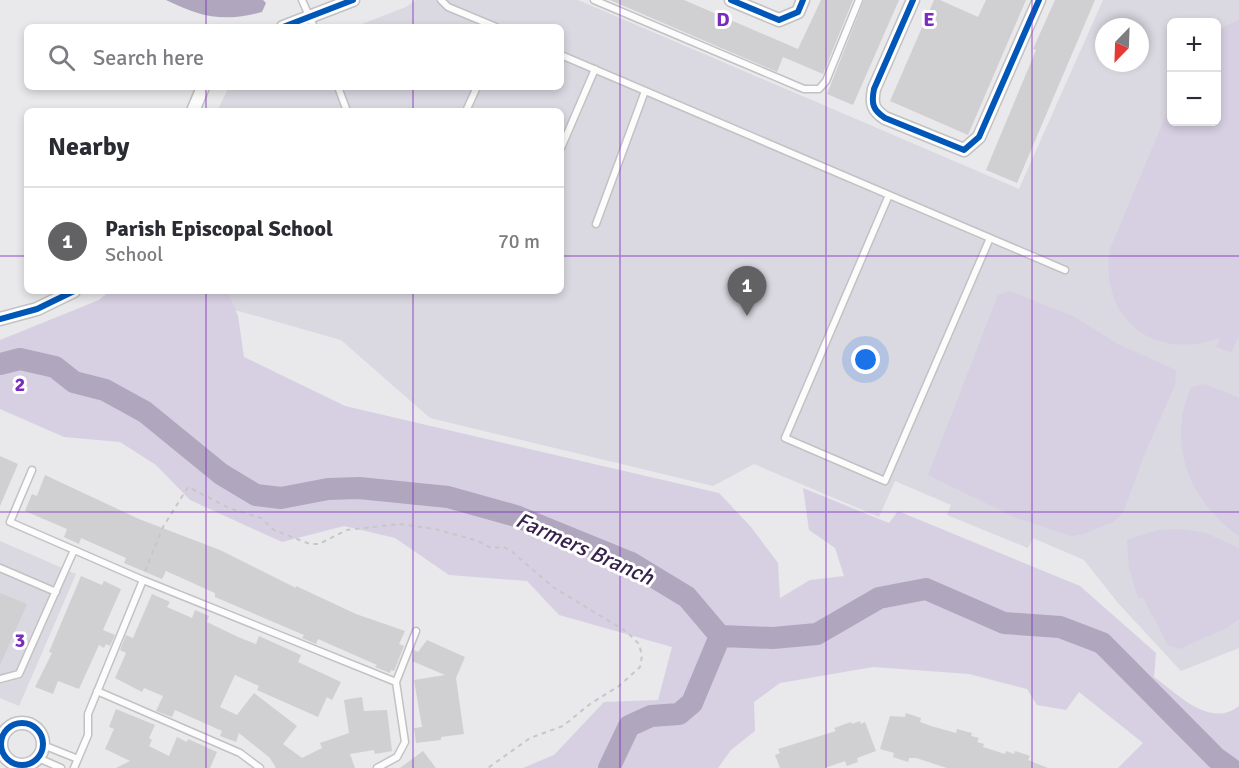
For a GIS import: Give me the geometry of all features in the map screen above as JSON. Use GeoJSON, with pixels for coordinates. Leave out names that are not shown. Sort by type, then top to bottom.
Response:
{"type":"FeatureCollection","features":[{"type":"Feature","properties":{"kind":"street"},"geometry":{"type":"LineString","coordinates":[[312,22],[353,0]]}},
{"type":"Feature","properties":{"kind":"street"},"geometry":{"type":"LineString","coordinates":[[731,0],[779,20],[798,12],[803,0]]}},
{"type":"Feature","properties":{"kind":"street"},"geometry":{"type":"LineString","coordinates":[[913,0],[874,89],[871,102],[876,112],[885,118],[964,150],[979,137],[1039,0]]}},
{"type":"Feature","properties":{"kind":"street"},"geometry":{"type":"LineString","coordinates":[[194,108],[202,90]]}},
{"type":"Feature","properties":{"kind":"street"},"geometry":{"type":"LineString","coordinates":[[0,319],[37,309],[68,294]]}},
{"type":"Feature","properties":{"kind":"street"},"geometry":{"type":"LineString","coordinates":[[20,723],[34,727],[43,745],[30,764],[16,765],[2,755],[5,725],[20,723]]}},
{"type":"Feature","properties":{"kind":"lane"},"geometry":{"type":"LineString","coordinates":[[302,0],[312,22]]}},
{"type":"Feature","properties":{"kind":"lane"},"geometry":{"type":"LineString","coordinates":[[441,0],[448,7],[489,24]]}},
{"type":"Feature","properties":{"kind":"lane"},"geometry":{"type":"LineString","coordinates":[[594,0],[804,89],[819,89],[826,81],[859,0]]}},
{"type":"Feature","properties":{"kind":"lane"},"geometry":{"type":"LineString","coordinates":[[564,56],[1065,270]]}},
{"type":"Feature","properties":{"kind":"lane"},"geometry":{"type":"LineString","coordinates":[[564,141],[595,69]]}},
{"type":"Feature","properties":{"kind":"lane"},"geometry":{"type":"LineString","coordinates":[[339,90],[346,108]]}},
{"type":"Feature","properties":{"kind":"lane"},"geometry":{"type":"LineString","coordinates":[[467,108],[476,90]]}},
{"type":"Feature","properties":{"kind":"lane"},"geometry":{"type":"LineString","coordinates":[[596,224],[645,91]]}},
{"type":"Feature","properties":{"kind":"lane"},"geometry":{"type":"LineString","coordinates":[[889,195],[785,438],[885,482],[990,238]]}},
{"type":"Feature","properties":{"kind":"lane"},"geometry":{"type":"LineString","coordinates":[[32,470],[10,522],[143,580],[396,682]]}},
{"type":"Feature","properties":{"kind":"lane"},"geometry":{"type":"LineString","coordinates":[[0,679],[19,674],[74,550]]}},
{"type":"Feature","properties":{"kind":"lane"},"geometry":{"type":"LineString","coordinates":[[0,568],[56,592]]}},
{"type":"Feature","properties":{"kind":"lane"},"geometry":{"type":"LineString","coordinates":[[74,768],[88,735],[88,714],[143,580]]}},
{"type":"Feature","properties":{"kind":"lane"},"geometry":{"type":"LineString","coordinates":[[377,768],[397,757],[405,742],[396,682],[416,631]]}},
{"type":"Feature","properties":{"kind":"lane"},"geometry":{"type":"LineString","coordinates":[[97,691],[240,753],[260,768]]}},
{"type":"Feature","properties":{"kind":"lane"},"geometry":{"type":"LineString","coordinates":[[43,745],[78,759]]}},
{"type":"Feature","properties":{"kind":"lane"},"geometry":{"type":"LineString","coordinates":[[30,764],[61,768]]}},
{"type":"Feature","properties":{"kind":"path"},"geometry":{"type":"LineString","coordinates":[[143,580],[163,527],[188,487],[229,508],[261,518],[274,530],[310,544],[319,544],[348,530],[399,524],[435,529],[478,541],[491,548],[504,547],[511,550],[553,587],[627,632],[639,644],[642,656],[640,667],[619,686],[590,704],[563,726],[530,738],[488,768]]}},
{"type":"Feature","properties":{"kind":"shaded area"},"geometry":{"type":"Polygon","coordinates":[[[166,0],[263,0],[266,3],[262,12],[224,17],[191,11],[166,0]]]}},
{"type":"Feature","properties":{"kind":"shaded area"},"geometry":{"type":"Polygon","coordinates":[[[416,0],[578,0],[1019,189],[1095,18],[1103,0],[1239,0],[1239,648],[1181,671],[1118,603],[1084,560],[1033,538],[1028,548],[947,515],[951,505],[895,481],[879,517],[754,464],[713,486],[430,418],[341,340],[179,294],[564,294],[564,108],[218,108],[228,90],[564,90],[564,24],[362,24],[406,7],[416,0]]]}},
{"type":"Feature","properties":{"kind":"shaded area"},"geometry":{"type":"Polygon","coordinates":[[[1239,20],[1239,336],[1231,353],[1216,347],[1220,338],[1196,344],[1173,344],[1153,339],[1136,329],[1122,314],[1113,296],[1109,274],[1110,249],[1167,113],[1167,126],[1221,126],[1221,28],[1239,20]]]}},
{"type":"Feature","properties":{"kind":"shaded area"},"geometry":{"type":"Polygon","coordinates":[[[1010,291],[1075,317],[1118,344],[1176,370],[1175,385],[1145,453],[1123,513],[1113,522],[1083,534],[1071,536],[1014,517],[928,475],[998,295],[1010,291]]]}},
{"type":"Feature","properties":{"kind":"shaded area"},"geometry":{"type":"Polygon","coordinates":[[[106,294],[229,294],[238,316],[244,357],[345,406],[719,493],[751,527],[778,563],[780,598],[810,580],[844,576],[835,548],[809,530],[803,488],[889,523],[898,511],[1080,586],[1156,653],[1154,677],[1173,692],[1195,706],[1217,714],[1228,712],[1239,706],[1239,768],[1118,768],[1143,743],[1079,692],[1066,710],[1037,705],[1027,689],[969,674],[873,667],[780,683],[754,702],[755,731],[731,750],[718,768],[523,768],[554,755],[604,702],[658,700],[672,647],[559,615],[527,581],[449,575],[395,538],[344,526],[282,542],[190,500],[156,465],[120,442],[64,437],[0,409],[0,340],[99,300],[106,294]]]}},
{"type":"Feature","properties":{"kind":"shaded area"},"geometry":{"type":"Polygon","coordinates":[[[1205,384],[1239,398],[1239,536],[1207,506],[1187,470],[1182,450],[1181,430],[1184,408],[1191,387],[1205,384]]]}},
{"type":"Feature","properties":{"kind":"shaded area"},"geometry":{"type":"Polygon","coordinates":[[[1181,529],[1206,533],[1239,548],[1239,619],[1227,628],[1179,649],[1168,645],[1143,598],[1138,598],[1129,568],[1127,540],[1158,530],[1181,529]]]}},
{"type":"Feature","properties":{"kind":"shaded area"},"geometry":{"type":"Polygon","coordinates":[[[0,541],[76,574],[19,706],[0,698],[0,541]]]}},
{"type":"Feature","properties":{"kind":"building"},"geometry":{"type":"Polygon","coordinates":[[[610,0],[684,0],[798,49],[821,0],[853,0],[823,74],[783,57],[777,72],[610,0]]]}},
{"type":"Feature","properties":{"kind":"building"},"geometry":{"type":"Polygon","coordinates":[[[864,0],[899,0],[853,105],[827,94],[864,0]]]}},
{"type":"Feature","properties":{"kind":"building"},"geometry":{"type":"Polygon","coordinates":[[[934,0],[940,0],[978,17],[986,0],[1026,0],[968,135],[890,101],[934,0]]]}},
{"type":"Feature","properties":{"kind":"building"},"geometry":{"type":"Polygon","coordinates":[[[1055,0],[1095,0],[1017,183],[986,170],[1036,50],[1033,49],[1055,0]]]}},
{"type":"Feature","properties":{"kind":"building"},"geometry":{"type":"Polygon","coordinates":[[[0,456],[18,464],[0,506],[0,456]]]}},
{"type":"Feature","properties":{"kind":"building"},"geometry":{"type":"Polygon","coordinates":[[[45,475],[139,519],[220,550],[296,588],[296,586],[356,614],[405,631],[399,644],[404,646],[394,671],[391,670],[390,673],[375,667],[377,665],[318,639],[316,644],[302,638],[304,635],[215,597],[215,593],[166,571],[162,579],[124,563],[126,558],[81,538],[79,544],[64,537],[67,529],[25,511],[32,494],[37,496],[45,475]]]}},
{"type":"Feature","properties":{"kind":"building"},"geometry":{"type":"Polygon","coordinates":[[[81,576],[102,585],[104,581],[121,589],[103,630],[115,635],[110,646],[106,644],[104,648],[99,645],[79,689],[58,681],[53,694],[35,687],[52,653],[49,652],[81,576]]]}},
{"type":"Feature","properties":{"kind":"building"},"geometry":{"type":"Polygon","coordinates":[[[0,593],[27,604],[0,665],[0,593]]]}},
{"type":"Feature","properties":{"kind":"building"},"geometry":{"type":"Polygon","coordinates":[[[152,594],[170,602],[167,607],[192,618],[195,610],[209,616],[207,622],[238,637],[256,644],[259,636],[301,655],[298,662],[341,682],[332,700],[327,697],[318,717],[257,690],[259,686],[235,675],[220,707],[237,715],[254,693],[297,726],[283,744],[302,758],[322,748],[320,743],[349,733],[344,700],[362,697],[364,711],[387,710],[392,751],[375,754],[374,750],[350,754],[355,768],[276,768],[270,758],[239,733],[236,742],[220,736],[222,731],[175,710],[172,717],[156,711],[163,696],[144,688],[142,692],[115,678],[126,653],[120,650],[126,635],[133,638],[152,594]]]}},
{"type":"Feature","properties":{"kind":"building"},"geometry":{"type":"Polygon","coordinates":[[[427,640],[465,657],[456,678],[464,734],[416,743],[414,728],[422,727],[414,680],[445,675],[412,661],[414,650],[418,652],[427,640]]]}},
{"type":"Feature","properties":{"kind":"building"},"geometry":{"type":"Polygon","coordinates":[[[116,709],[155,725],[149,738],[152,740],[149,746],[169,756],[177,737],[187,742],[188,739],[217,752],[210,768],[116,768],[130,761],[105,749],[114,729],[109,727],[116,709]]]}},
{"type":"Feature","properties":{"kind":"building"},"geometry":{"type":"Polygon","coordinates":[[[906,713],[921,718],[920,722],[931,726],[956,733],[957,729],[972,733],[971,736],[979,738],[977,742],[984,744],[983,747],[1005,754],[1006,751],[1014,754],[1015,751],[1030,756],[1028,760],[1048,768],[947,768],[916,758],[909,758],[908,762],[893,757],[894,753],[880,749],[890,716],[905,717],[906,713]]]}},
{"type":"Feature","properties":{"kind":"building"},"geometry":{"type":"Polygon","coordinates":[[[860,721],[861,724],[865,722],[876,751],[857,758],[858,762],[847,766],[845,761],[825,768],[780,768],[775,755],[780,753],[778,749],[836,731],[834,728],[851,722],[852,724],[860,721]]]}},
{"type":"Feature","properties":{"kind":"building"},"geometry":{"type":"Polygon","coordinates":[[[423,751],[436,768],[400,768],[423,751]]]}},
{"type":"Feature","properties":{"kind":"waterway","name":"Farmers Branch"},"geometry":{"type":"LineString","coordinates":[[0,364],[20,359],[55,367],[74,382],[105,390],[145,412],[221,474],[256,495],[281,498],[328,489],[359,488],[448,497],[516,516],[631,563],[687,597],[720,636],[773,638],[817,634],[879,598],[926,589],[1004,623],[1060,627],[1102,643],[1216,758],[1230,768]]}},
{"type":"Feature","properties":{"kind":"waterway"},"geometry":{"type":"LineString","coordinates":[[609,768],[629,726],[651,716],[679,714],[692,703],[720,636]]}},
{"type":"Feature","properties":{"kind":"cycle path"},"geometry":{"type":"LineString","coordinates":[[291,24],[353,0]]}},
{"type":"Feature","properties":{"kind":"cycle path"},"geometry":{"type":"LineString","coordinates":[[731,0],[779,20],[798,12],[803,0]]}},
{"type":"Feature","properties":{"kind":"cycle path"},"geometry":{"type":"LineString","coordinates":[[913,0],[874,89],[874,106],[885,118],[964,150],[979,137],[1039,0]]}},
{"type":"Feature","properties":{"kind":"cycle path"},"geometry":{"type":"LineString","coordinates":[[0,319],[37,309],[68,294]]}},
{"type":"Feature","properties":{"kind":"cycle path"},"geometry":{"type":"LineString","coordinates":[[22,723],[37,729],[43,744],[37,759],[22,765],[7,759],[1,744],[7,729],[22,723]]}},
{"type":"Feature","properties":{"kind":"place","name":"Parish Episcopal School"},"geometry":{"type":"Point","coordinates":[747,316]}}]}
